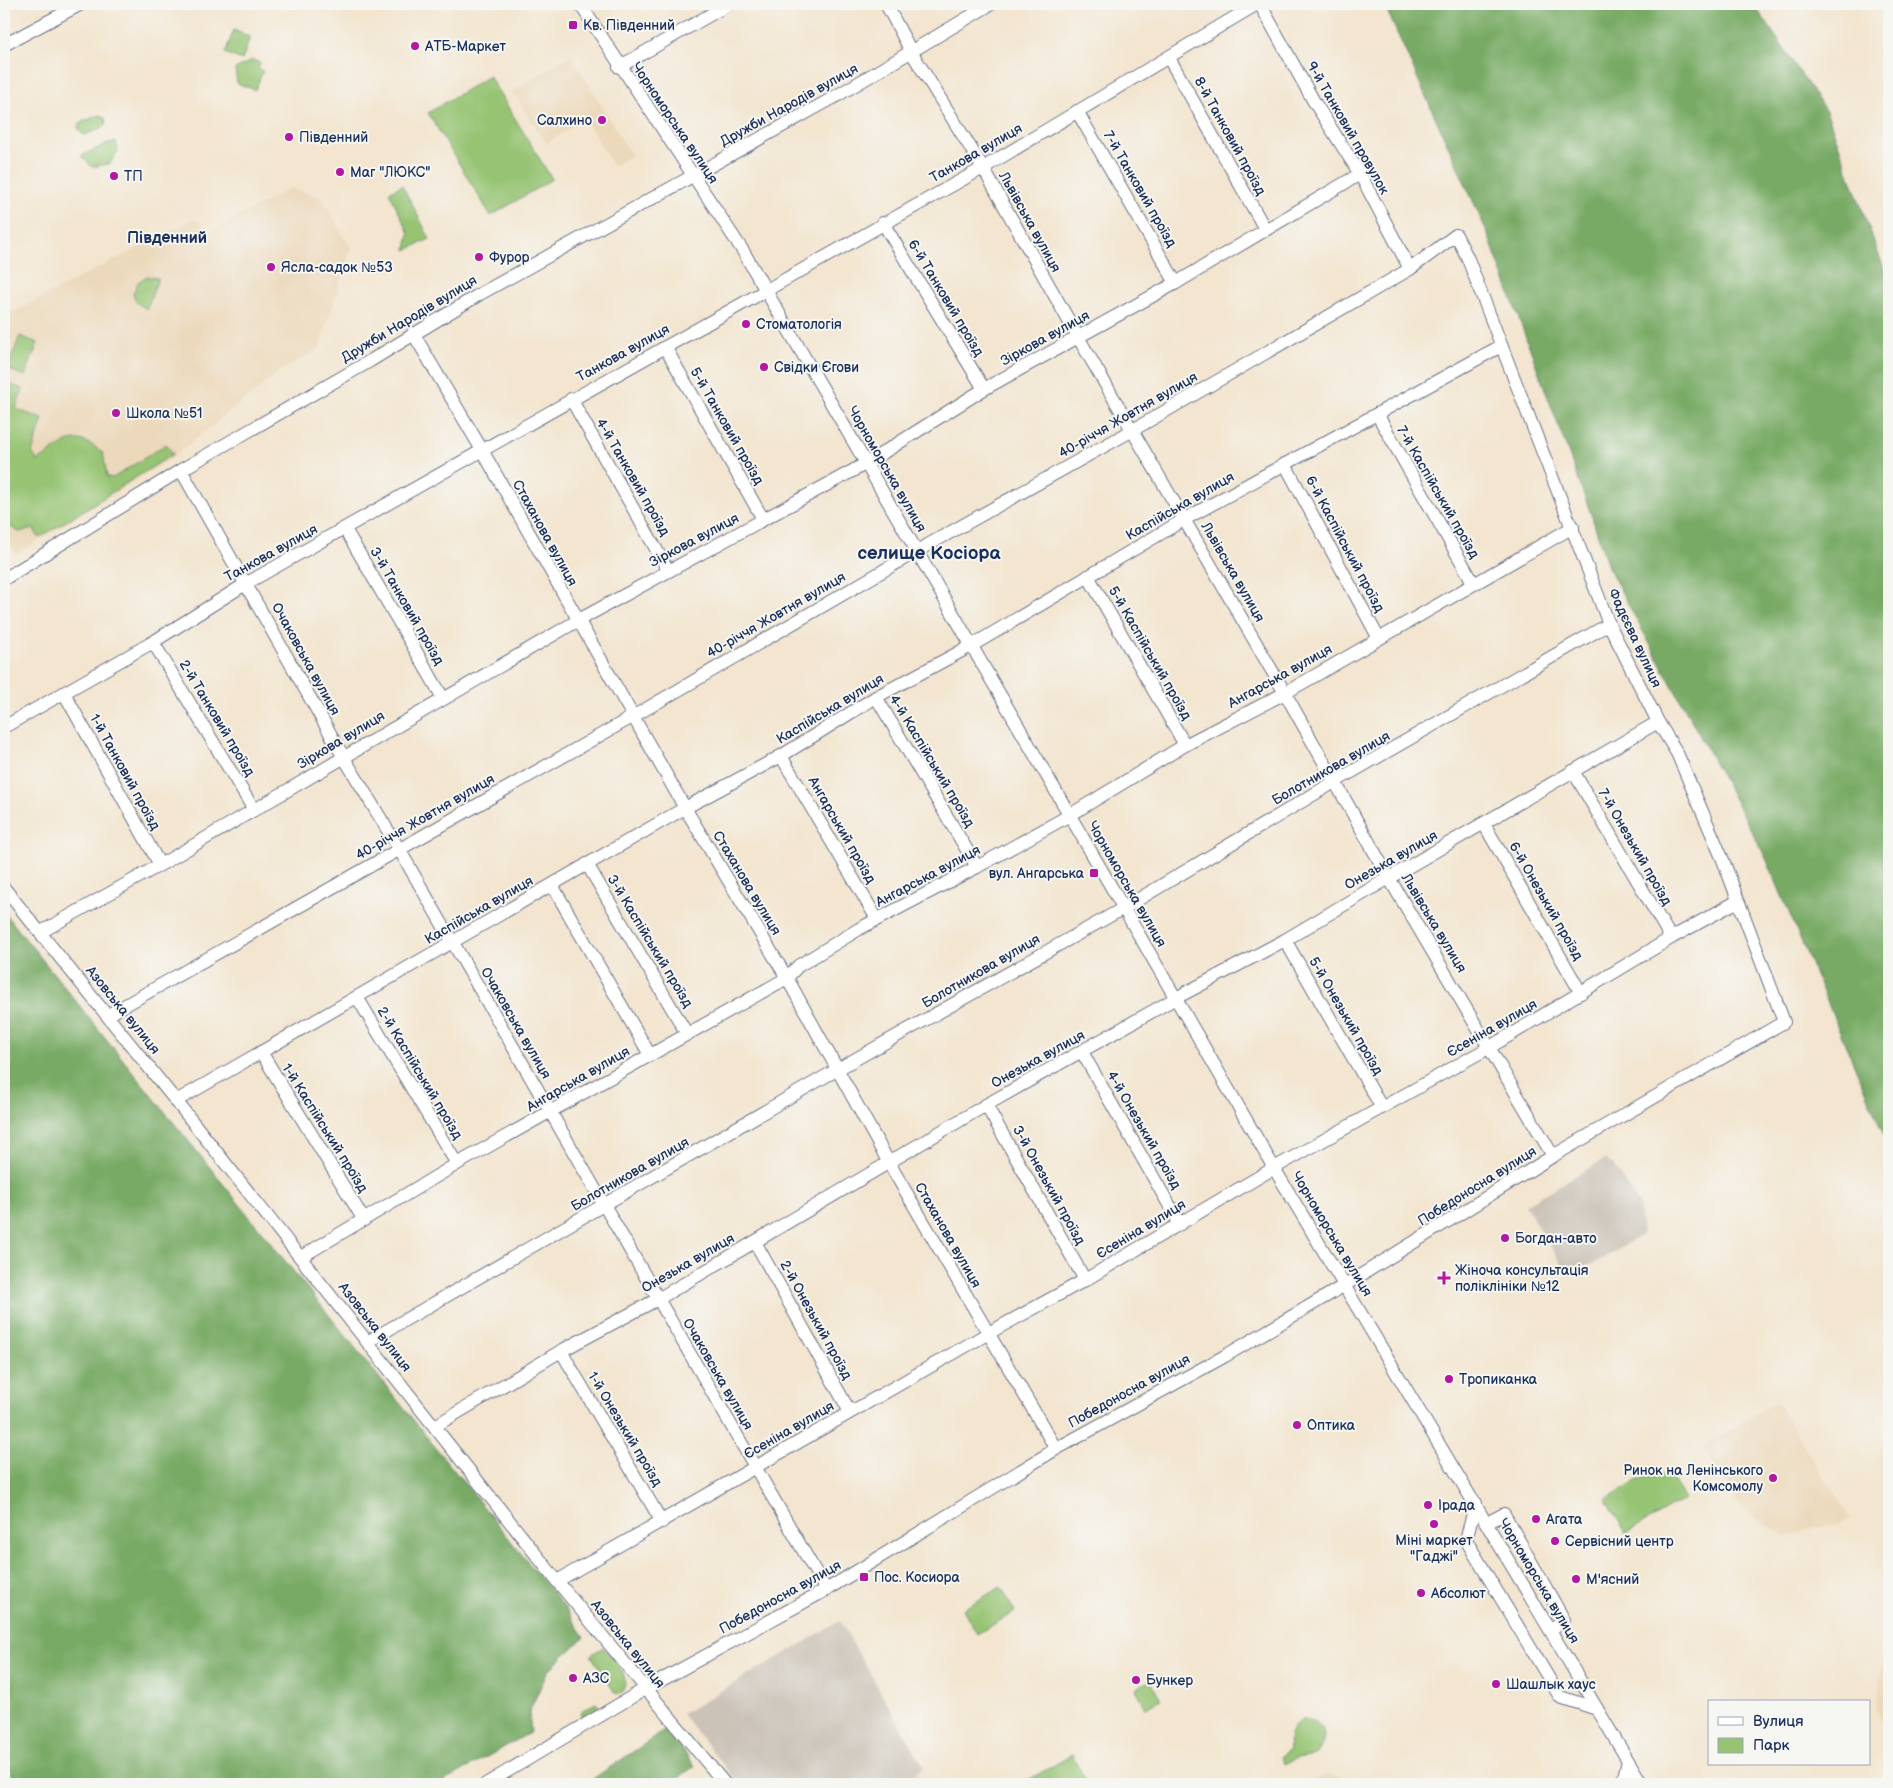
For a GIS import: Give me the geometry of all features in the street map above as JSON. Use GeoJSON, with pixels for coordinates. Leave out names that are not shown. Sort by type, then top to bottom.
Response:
{"type":"FeatureCollection","features":[{"type":"Feature","properties":{"kind":"street"},"geometry":{"type":"LineString","coordinates":[[4,45],[81,4]]}},
{"type":"Feature","properties":{"kind":"street","name":"Чорноморська вулиця"},"geometry":{"type":"LineString","coordinates":[[580,4],[619,67],[743,251],[1274,1168],[1642,1784]]}},
{"type":"Feature","properties":{"kind":"street"},"geometry":{"type":"LineString","coordinates":[[619,67],[729,4]]}},
{"type":"Feature","properties":{"kind":"street","name":"Львівська вулиця"},"geometry":{"type":"LineString","coordinates":[[886,4],[912,53],[983,168],[1078,337],[1336,782],[1389,878],[1553,1156]]}},
{"type":"Feature","properties":{"kind":"street","name":"Дружби Народів вулиця"},"geometry":{"type":"LineString","coordinates":[[4,579],[181,470],[370,361],[413,333],[912,53],[991,4]]}},
{"type":"Feature","properties":{"kind":"street","name":"Танкова вулиця"},"geometry":{"type":"LineString","coordinates":[[4,727],[153,642],[247,583],[983,168],[1258,4]]}},
{"type":"Feature","properties":{"kind":"street","name":"9-й Танковий провулок"},"geometry":{"type":"LineString","coordinates":[[1258,4],[1313,100],[1360,174],[1410,269]]}},
{"type":"Feature","properties":{"kind":"street","name":"8-й Танковий проїзд"},"geometry":{"type":"LineString","coordinates":[[1169,58],[1265,229]]}},
{"type":"Feature","properties":{"kind":"street","name":"7-й Танковий проїзд"},"geometry":{"type":"LineString","coordinates":[[1077,111],[1176,283]]}},
{"type":"Feature","properties":{"kind":"street","name":"Зіркова вулиця"},"geometry":{"type":"LineString","coordinates":[[41,932],[160,865],[577,621],[867,463],[984,389],[1176,283],[1360,174]]}},
{"type":"Feature","properties":{"kind":"street","name":"6-й Танковий проїзд"},"geometry":{"type":"LineString","coordinates":[[883,223],[984,389]]}},
{"type":"Feature","properties":{"kind":"street","name":"40-річчя Жовтня вулиця"},"geometry":{"type":"LineString","coordinates":[[108,1016],[634,716],[917,550],[1133,430],[1410,269],[1456,235]]}},
{"type":"Feature","properties":{"kind":"street","name":"Фадєєва вулиця"},"geometry":{"type":"LineString","coordinates":[[1456,235],[1468,259],[1609,624],[1658,722],[1677,753],[1738,901],[1784,1022]]}},
{"type":"Feature","properties":{"kind":"street","name":"Стаханова вулиця"},"geometry":{"type":"LineString","coordinates":[[413,333],[482,450],[577,621],[634,716],[685,808],[787,978],[889,1163],[987,1334],[1056,1449]]}},
{"type":"Feature","properties":{"kind":"street","name":"Каспійська вулиця"},"geometry":{"type":"LineString","coordinates":[[176,1101],[685,808],[782,756],[876,696],[970,646],[1185,519],[1501,346]]}},
{"type":"Feature","properties":{"kind":"street","name":"5-й Танковий проїзд"},"geometry":{"type":"LineString","coordinates":[[664,347],[763,519]]}},
{"type":"Feature","properties":{"kind":"street","name":"4-й Танковий проїзд"},"geometry":{"type":"LineString","coordinates":[[571,399],[668,570]]}},
{"type":"Feature","properties":{"kind":"street","name":"7-й Каспійський проїзд"},"geometry":{"type":"LineString","coordinates":[[1377,414],[1474,584]]}},
{"type":"Feature","properties":{"kind":"street","name":"6-й Каспійський проїзд"},"geometry":{"type":"LineString","coordinates":[[1285,464],[1378,638]]}},
{"type":"Feature","properties":{"kind":"street","name":"Очаковська вулиця"},"geometry":{"type":"LineString","coordinates":[[181,470],[826,1590]]}},
{"type":"Feature","properties":{"kind":"street","name":"Ангарська вулиця"},"geometry":{"type":"LineString","coordinates":[[301,1258],[457,1164],[787,978],[798,966],[877,919],[977,867],[1070,815],[1185,745],[1285,693],[1573,528]]}},
{"type":"Feature","properties":{"kind":"street","name":"3-й Танковий проїзд"},"geometry":{"type":"LineString","coordinates":[[345,529],[444,698]]}},
{"type":"Feature","properties":{"kind":"street","name":"5-й Каспійський проїзд"},"geometry":{"type":"LineString","coordinates":[[1088,576],[1185,745]]}},
{"type":"Feature","properties":{"kind":"street","name":"Болотникова вулиця"},"geometry":{"type":"LineString","coordinates":[[367,1342],[838,1070],[1124,908],[1336,782],[1609,624]]}},
{"type":"Feature","properties":{"kind":"street","name":"2-й Танковий проїзд"},"geometry":{"type":"LineString","coordinates":[[153,642],[254,810]]}},
{"type":"Feature","properties":{"kind":"street","name":"1-й Танковий проїзд"},"geometry":{"type":"LineString","coordinates":[[64,693],[160,865]]}},
{"type":"Feature","properties":{"kind":"street","name":"4-й Каспійський проїзд"},"geometry":{"type":"LineString","coordinates":[[876,696],[977,867]]}},
{"type":"Feature","properties":{"kind":"street","name":"Онезька вулиця"},"geometry":{"type":"LineString","coordinates":[[435,1426],[561,1351],[658,1299],[986,1105],[1176,998],[1285,940],[1658,722]]}},
{"type":"Feature","properties":{"kind":"street","name":"Ангарський проїзд"},"geometry":{"type":"LineString","coordinates":[[782,756],[877,919]]}},
{"type":"Feature","properties":{"kind":"street","name":"7-й Онезький проїзд"},"geometry":{"type":"LineString","coordinates":[[1573,770],[1671,938]]}},
{"type":"Feature","properties":{"kind":"street","name":"6-й Онезький проїзд"},"geometry":{"type":"LineString","coordinates":[[1484,824],[1581,992]]}},
{"type":"Feature","properties":{"kind":"street","name":"3-й Каспійський проїзд"},"geometry":{"type":"LineString","coordinates":[[587,864],[687,1034]]}},
{"type":"Feature","properties":{"kind":"street"},"geometry":{"type":"LineString","coordinates":[[552,885],[650,1055]]}},
{"type":"Feature","properties":{"kind":"street","name":"Азовська вулиця"},"geometry":{"type":"LineString","coordinates":[[4,888],[176,1101],[557,1581],[725,1784]]}},
{"type":"Feature","properties":{"kind":"street","name":"Єсеніна вулиця"},"geometry":{"type":"LineString","coordinates":[[557,1581],[850,1412],[1085,1280],[1274,1168],[1490,1047],[1671,938],[1738,901]]}},
{"type":"Feature","properties":{"kind":"street","name":"5-й Онезький проїзд"},"geometry":{"type":"LineString","coordinates":[[1285,940],[1382,1108]]}},
{"type":"Feature","properties":{"kind":"street","name":"2-й Каспійський проїзд"},"geometry":{"type":"LineString","coordinates":[[357,997],[457,1164]]}},
{"type":"Feature","properties":{"kind":"street","name":"Победоносна вулиця"},"geometry":{"type":"LineString","coordinates":[[486,1784],[645,1689],[826,1590],[1056,1449],[1225,1356],[1345,1285],[1553,1156],[1784,1022]]}},
{"type":"Feature","properties":{"kind":"street","name":"1-й Каспійський проїзд"},"geometry":{"type":"LineString","coordinates":[[261,1052],[364,1220]]}},
{"type":"Feature","properties":{"kind":"street","name":"4-й Онезький проїзд"},"geometry":{"type":"LineString","coordinates":[[1082,1052],[1180,1224]]}},
{"type":"Feature","properties":{"kind":"street","name":"3-й Онезький проїзд"},"geometry":{"type":"LineString","coordinates":[[986,1105],[1085,1280]]}},
{"type":"Feature","properties":{"kind":"street","name":"2-й Онезький проїзд"},"geometry":{"type":"LineString","coordinates":[[755,1242],[850,1412]]}},
{"type":"Feature","properties":{"kind":"street","name":"1-й Онезький проїзд"},"geometry":{"type":"LineString","coordinates":[[561,1351],[662,1522]]}},
{"type":"Feature","properties":{"kind":"street"},"geometry":{"type":"LineString","coordinates":[[1476,1504],[1466,1540],[1560,1697],[1597,1709]]}},
{"type":"Feature","properties":{"kind":"street"},"geometry":{"type":"LineString","coordinates":[[1487,1523],[1504,1514],[1564,1620],[1550,1630]]}},
{"type":"Feature","properties":{"kind":"street"},"geometry":{"type":"LineString","coordinates":[[1622,1784],[1628,1761]]}},
{"type":"Feature","properties":{"kind":"shaded area"},"geometry":{"type":"Polygon","coordinates":[[[571,55],[631,155],[613,166],[584,117],[547,144],[512,92],[571,55]]]}},
{"type":"Feature","properties":{"kind":"shaded area","name":"Школа №51"},"geometry":{"type":"Polygon","coordinates":[[[291,188],[322,198],[351,249],[319,348],[282,370],[173,457],[16,555],[4,531],[4,317],[194,219],[210,232],[291,188]]]}},
{"type":"Feature","properties":{"kind":"shaded area"},"geometry":{"type":"Polygon","coordinates":[[[1605,1159],[1614,1165],[1639,1204],[1642,1235],[1599,1261],[1574,1271],[1566,1271],[1525,1205],[1605,1159]]]}},
{"type":"Feature","properties":{"kind":"shaded area","name":"Ринок на Ленінського Комсомолу"},"geometry":{"type":"Polygon","coordinates":[[[1776,1401],[1850,1518],[1838,1524],[1783,1535],[1739,1506],[1702,1448],[1776,1401]]]}},
{"type":"Feature","properties":{"kind":"shaded area"},"geometry":{"type":"Polygon","coordinates":[[[840,1621],[924,1767],[899,1784],[739,1784],[682,1714],[840,1621]]]}},
{"type":"Feature","properties":{"kind":"shaded area"},"geometry":{"type":"Polygon","coordinates":[[[1887,1641],[1889,1642],[1889,1737],[1876,1708],[1887,1641]]]}},
{"type":"Feature","properties":{"kind":"shaded area"},"geometry":{"type":"Polygon","coordinates":[[[918,1772],[925,1784],[899,1784],[918,1772]]]}},
{"type":"Feature","properties":{"kind":"shaded area"},"geometry":{"type":"Polygon","coordinates":[[[1324,1775],[1352,1778],[1355,1784],[1309,1784],[1324,1775]]]}},
{"type":"Feature","properties":{"kind":"green space"},"geometry":{"type":"Polygon","coordinates":[[[1384,4],[1754,4],[1827,113],[1889,283],[1889,1147],[1765,856],[1608,567],[1592,517],[1487,232],[1384,4]]]}},
{"type":"Feature","properties":{"kind":"green space"},"geometry":{"type":"Polygon","coordinates":[[[234,30],[250,37],[242,60],[225,53],[234,30]]]}},
{"type":"Feature","properties":{"kind":"green space"},"geometry":{"type":"Polygon","coordinates":[[[253,60],[260,63],[258,69],[263,71],[255,90],[237,83],[235,69],[253,60]]]}},
{"type":"Feature","properties":{"kind":"green space"},"geometry":{"type":"Polygon","coordinates":[[[489,76],[552,179],[491,216],[428,113],[489,76]]]}},
{"type":"Feature","properties":{"kind":"green space"},"geometry":{"type":"Polygon","coordinates":[[[100,115],[105,118],[106,124],[103,128],[84,135],[80,132],[78,127],[82,122],[100,115]]]}},
{"type":"Feature","properties":{"kind":"green space"},"geometry":{"type":"Polygon","coordinates":[[[116,142],[118,151],[110,164],[92,167],[81,156],[108,143],[116,142]]]}},
{"type":"Feature","properties":{"kind":"green space"},"geometry":{"type":"Polygon","coordinates":[[[402,185],[430,239],[406,250],[409,233],[389,192],[402,185]]]}},
{"type":"Feature","properties":{"kind":"green space"},"geometry":{"type":"Polygon","coordinates":[[[147,276],[158,278],[147,309],[137,303],[133,294],[138,282],[147,276]]]}},
{"type":"Feature","properties":{"kind":"green space"},"geometry":{"type":"Polygon","coordinates":[[[20,336],[38,343],[25,376],[7,369],[20,336]]]}},
{"type":"Feature","properties":{"kind":"green space"},"geometry":{"type":"Polygon","coordinates":[[[4,382],[23,389],[16,409],[43,419],[32,453],[38,461],[69,441],[84,441],[103,453],[107,477],[113,478],[166,444],[173,454],[39,538],[34,529],[19,532],[4,523],[4,474],[9,462],[4,460],[4,382]]]}},
{"type":"Feature","properties":{"kind":"green space"},"geometry":{"type":"Polygon","coordinates":[[[4,912],[565,1608],[584,1637],[548,1671],[529,1712],[531,1732],[439,1784],[20,1784],[4,1761],[4,912]]]}},
{"type":"Feature","properties":{"kind":"green space"},"geometry":{"type":"Polygon","coordinates":[[[1662,1474],[1673,1480],[1685,1499],[1626,1534],[1606,1499],[1647,1476],[1662,1474]]]}},
{"type":"Feature","properties":{"kind":"green space"},"geometry":{"type":"Polygon","coordinates":[[[1001,1587],[1015,1612],[977,1634],[963,1609],[1001,1587]]]}},
{"type":"Feature","properties":{"kind":"green space"},"geometry":{"type":"Polygon","coordinates":[[[603,1647],[617,1663],[624,1675],[625,1681],[621,1694],[615,1693],[591,1655],[603,1647]]]}},
{"type":"Feature","properties":{"kind":"green space"},"geometry":{"type":"Polygon","coordinates":[[[1150,1680],[1161,1699],[1146,1708],[1136,1689],[1150,1680]]]}},
{"type":"Feature","properties":{"kind":"green space"},"geometry":{"type":"Polygon","coordinates":[[[596,1703],[598,1708],[585,1715],[580,1715],[581,1711],[596,1703]]]}},
{"type":"Feature","properties":{"kind":"green space"},"geometry":{"type":"Polygon","coordinates":[[[1304,1719],[1322,1727],[1324,1732],[1323,1743],[1316,1755],[1297,1758],[1284,1764],[1280,1757],[1290,1750],[1289,1740],[1291,1732],[1304,1719]]]}},
{"type":"Feature","properties":{"kind":"green space"},"geometry":{"type":"Polygon","coordinates":[[[667,1729],[695,1766],[669,1784],[585,1784],[667,1729]]]}},
{"type":"Feature","properties":{"kind":"green space"},"geometry":{"type":"Polygon","coordinates":[[[1072,1755],[1088,1784],[1030,1784],[1028,1780],[1072,1755]]]}},
{"type":"Feature","properties":{"kind":"green space"},"geometry":{"type":"Polygon","coordinates":[[[4,1761],[20,1784],[4,1784],[4,1761]]]}},
{"type":"Feature","properties":{"kind":"place","name":"Кв. Південний"},"geometry":{"type":"Point","coordinates":[573,25]}},
{"type":"Feature","properties":{"kind":"place","name":"АТБ-Маркет"},"geometry":{"type":"Point","coordinates":[415,46]}},
{"type":"Feature","properties":{"kind":"place","name":"Салхино"},"geometry":{"type":"Point","coordinates":[602,120]}},
{"type":"Feature","properties":{"kind":"place","name":"Південний"},"geometry":{"type":"Point","coordinates":[289,137]}},
{"type":"Feature","properties":{"kind":"place","name":"Маг \"ЛЮКС\""},"geometry":{"type":"Point","coordinates":[340,172]}},
{"type":"Feature","properties":{"kind":"place","name":"ТП"},"geometry":{"type":"Point","coordinates":[114,176]}},
{"type":"Feature","properties":{"kind":"place","name":"Фурор"},"geometry":{"type":"Point","coordinates":[479,257]}},
{"type":"Feature","properties":{"kind":"place","name":"Ясла-садок №53"},"geometry":{"type":"Point","coordinates":[271,267]}},
{"type":"Feature","properties":{"kind":"place","name":"Стоматологія"},"geometry":{"type":"Point","coordinates":[746,324]}},
{"type":"Feature","properties":{"kind":"place","name":"Свідки Єгови"},"geometry":{"type":"Point","coordinates":[764,367]}},
{"type":"Feature","properties":{"kind":"place","name":"Школа №51"},"geometry":{"type":"Point","coordinates":[116,413]}},
{"type":"Feature","properties":{"kind":"place","name":"вул. Ангарська"},"geometry":{"type":"Point","coordinates":[1094,873]}},
{"type":"Feature","properties":{"kind":"place","name":"Богдан-авто"},"geometry":{"type":"Point","coordinates":[1505,1238]}},
{"type":"Feature","properties":{"kind":"place","name":"Жіноча консультація поліклініки №12"},"geometry":{"type":"Point","coordinates":[1444,1278]}},
{"type":"Feature","properties":{"kind":"place","name":"Тропиканка"},"geometry":{"type":"Point","coordinates":[1449,1379]}},
{"type":"Feature","properties":{"kind":"place","name":"Оптика"},"geometry":{"type":"Point","coordinates":[1297,1425]}},
{"type":"Feature","properties":{"kind":"place","name":"Ринок на Ленінського Комсомолу"},"geometry":{"type":"Point","coordinates":[1773,1478]}},
{"type":"Feature","properties":{"kind":"place","name":"Ірада"},"geometry":{"type":"Point","coordinates":[1428,1505]}},
{"type":"Feature","properties":{"kind":"place","name":"Агата"},"geometry":{"type":"Point","coordinates":[1536,1519]}},
{"type":"Feature","properties":{"kind":"place","name":"Міні маркет \"Гаджі\""},"geometry":{"type":"Point","coordinates":[1434,1524]}},
{"type":"Feature","properties":{"kind":"place","name":"Сервісний центр"},"geometry":{"type":"Point","coordinates":[1555,1541]}},
{"type":"Feature","properties":{"kind":"place","name":"Пос. Косиора"},"geometry":{"type":"Point","coordinates":[864,1577]}},
{"type":"Feature","properties":{"kind":"place","name":"М'ясний"},"geometry":{"type":"Point","coordinates":[1576,1579]}},
{"type":"Feature","properties":{"kind":"place","name":"Абсолют"},"geometry":{"type":"Point","coordinates":[1421,1593]}},
{"type":"Feature","properties":{"kind":"place","name":"АЗС"},"geometry":{"type":"Point","coordinates":[573,1678]}},
{"type":"Feature","properties":{"kind":"place","name":"Бункер"},"geometry":{"type":"Point","coordinates":[1136,1680]}},
{"type":"Feature","properties":{"kind":"place","name":"Шашлык хаус"},"geometry":{"type":"Point","coordinates":[1496,1684]}},
{"type":"Feature","properties":{"kind":"district","name":"Південний"},"geometry":{"type":"Point","coordinates":[167,238]}},
{"type":"Feature","properties":{"kind":"district","name":"селище Косіора"},"geometry":{"type":"Point","coordinates":[929,553]}}]}
